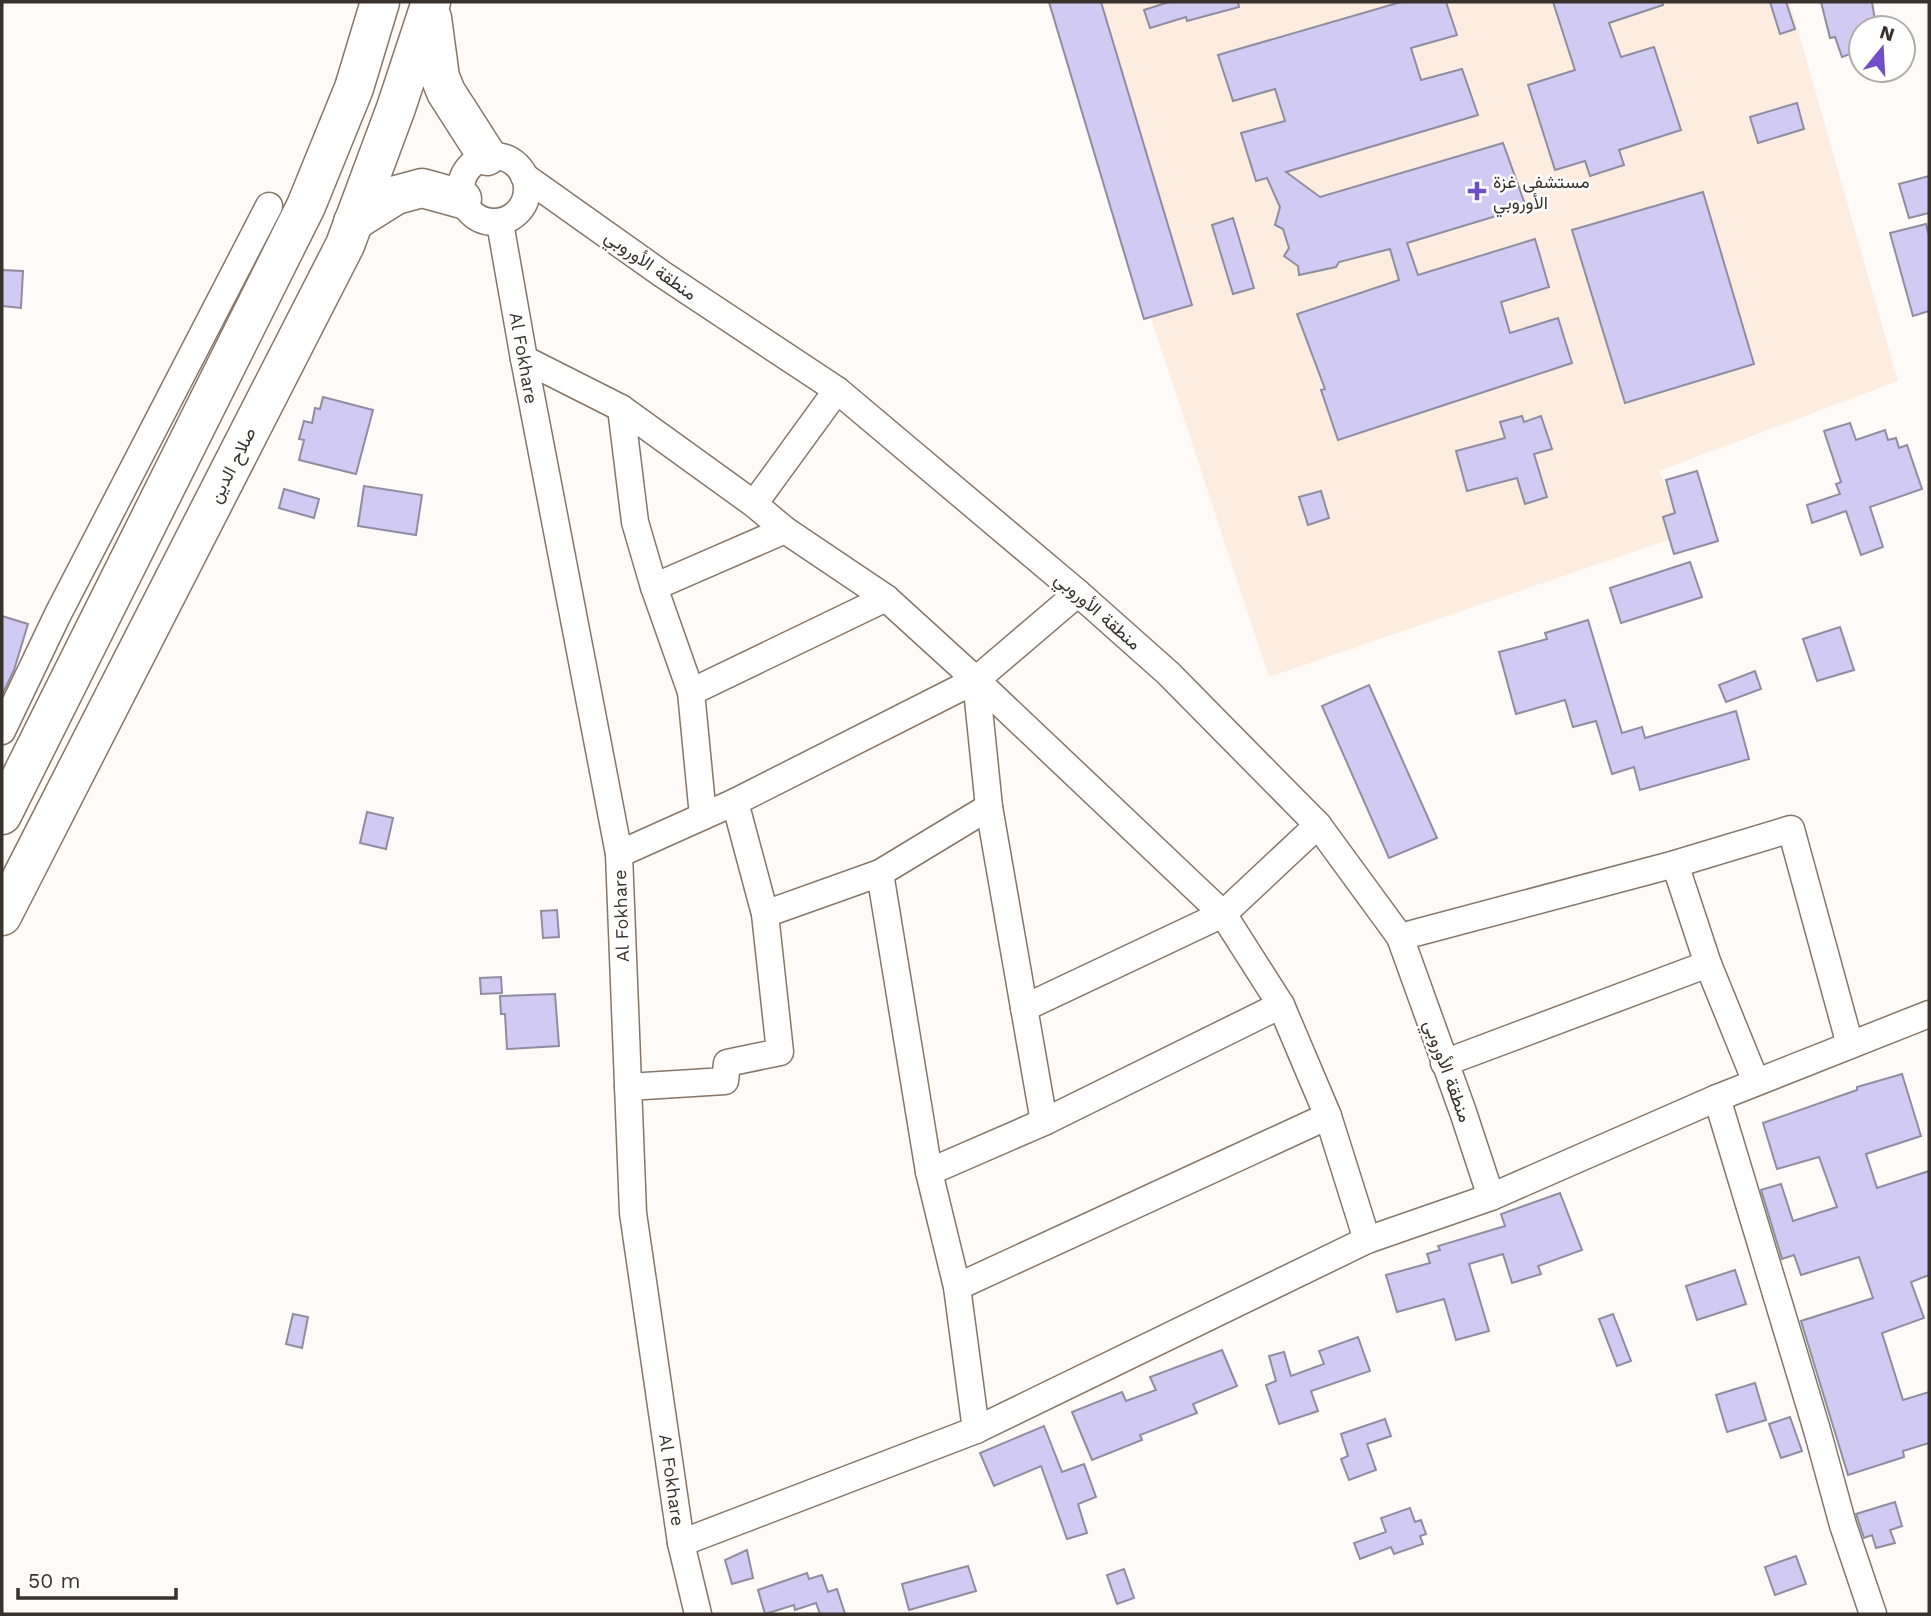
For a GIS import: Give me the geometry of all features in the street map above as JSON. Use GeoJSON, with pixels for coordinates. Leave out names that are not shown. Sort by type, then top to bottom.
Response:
{"type":"FeatureCollection","features":[{"type":"Feature","properties":{"kind":"highway"},"geometry":{"type":"LineString","coordinates":[[2,815],[306,206],[354,88],[380,2]]}},
{"type":"Feature","properties":{"kind":"highway"},"geometry":{"type":"LineString","coordinates":[[431,4],[440,77],[446,92],[487,156]]}},
{"type":"Feature","properties":{"kind":"highway","name":"صلاح الدين"},"geometry":{"type":"LineString","coordinates":[[2,916],[345,245],[431,4]]}},
{"type":"Feature","properties":{"kind":"highway"},"geometry":{"type":"LineString","coordinates":[[353,222],[397,195],[422,188],[462,199]]}},
{"type":"Feature","properties":{"kind":"street"},"geometry":{"type":"LineString","coordinates":[[487,156],[499,156],[518,167],[524,176],[526,197],[515,215],[500,223],[484,222],[466,209],[460,188],[462,177],[468,167],[477,160],[487,156]]}},
{"type":"Feature","properties":{"kind":"street","name":"منطقة الأوروبي"},"geometry":{"type":"LineString","coordinates":[[524,176],[662,274],[837,390],[1078,593],[1168,673],[1318,825],[1400,937],[1491,1198]]}},
{"type":"Feature","properties":{"kind":"street"},"geometry":{"type":"LineString","coordinates":[[2,731],[58,614],[270,206]]}},
{"type":"Feature","properties":{"kind":"street","name":"Al Fokhare"},"geometry":{"type":"LineString","coordinates":[[500,223],[619,854],[633,1213],[681,1544],[698,1614]]}},
{"type":"Feature","properties":{"kind":"street"},"geometry":{"type":"LineString","coordinates":[[524,359],[621,408],[754,504],[785,530],[886,598],[1223,914],[1281,1005],[1328,1116],[1367,1240]]}},
{"type":"Feature","properties":{"kind":"street"},"geometry":{"type":"LineString","coordinates":[[754,504],[837,390]]}},
{"type":"Feature","properties":{"kind":"street"},"geometry":{"type":"LineString","coordinates":[[621,408],[635,522],[654,587],[691,692],[704,816]]}},
{"type":"Feature","properties":{"kind":"street"},"geometry":{"type":"LineString","coordinates":[[654,587],[785,530]]}},
{"type":"Feature","properties":{"kind":"street"},"geometry":{"type":"LineString","coordinates":[[619,854],[736,802],[976,680],[1078,593]]}},
{"type":"Feature","properties":{"kind":"street"},"geometry":{"type":"LineString","coordinates":[[691,692],[886,598]]}},
{"type":"Feature","properties":{"kind":"street"},"geometry":{"type":"LineString","coordinates":[[976,680],[989,807],[1044,1122]]}},
{"type":"Feature","properties":{"kind":"street"},"geometry":{"type":"LineString","coordinates":[[628,1087],[725,1081],[727,1063],[780,1052],[765,914],[736,802]]}},
{"type":"Feature","properties":{"kind":"street"},"geometry":{"type":"LineString","coordinates":[[765,914],[880,873],[989,807]]}},
{"type":"Feature","properties":{"kind":"street"},"geometry":{"type":"LineString","coordinates":[[1024,1007],[1223,914],[1318,825]]}},
{"type":"Feature","properties":{"kind":"street"},"geometry":{"type":"LineString","coordinates":[[1400,937],[1675,864],[1791,829],[1850,1045]]}},
{"type":"Feature","properties":{"kind":"street"},"geometry":{"type":"LineString","coordinates":[[1675,864],[1708,964],[1756,1082]]}},
{"type":"Feature","properties":{"kind":"street"},"geometry":{"type":"LineString","coordinates":[[880,873],[929,1172],[957,1287],[976,1430]]}},
{"type":"Feature","properties":{"kind":"street"},"geometry":{"type":"LineString","coordinates":[[1444,1063],[1708,964]]}},
{"type":"Feature","properties":{"kind":"street"},"geometry":{"type":"LineString","coordinates":[[929,1172],[1044,1122],[1281,1005]]}},
{"type":"Feature","properties":{"kind":"street"},"geometry":{"type":"LineString","coordinates":[[681,1544],[976,1430],[1367,1240],[1491,1198],[1717,1098],[1929,1014]]}},
{"type":"Feature","properties":{"kind":"street"},"geometry":{"type":"LineString","coordinates":[[1717,1098],[1843,1525],[1872,1614]]}},
{"type":"Feature","properties":{"kind":"street"},"geometry":{"type":"LineString","coordinates":[[957,1287],[1328,1116]]}},
{"type":"Feature","properties":{"kind":"shaded area","name":"مستشفى غزة الأوروبي"},"geometry":{"type":"Polygon","coordinates":[[[1047,2],[1790,2],[1898,381],[1659,471],[1686,534],[1269,677],[1047,2]]]}},
{"type":"Feature","properties":{"kind":"building"},"geometry":{"type":"Polygon","coordinates":[[[1049,2],[1101,2],[1192,305],[1144,319],[1049,2]]]}},
{"type":"Feature","properties":{"kind":"building"},"geometry":{"type":"Polygon","coordinates":[[[1169,2],[1238,2],[1239,7],[1187,21],[1186,17],[1150,28],[1144,10],[1169,2]]]}},
{"type":"Feature","properties":{"kind":"building"},"geometry":{"type":"Polygon","coordinates":[[[1401,2],[1446,2],[1457,35],[1411,48],[1421,80],[1462,69],[1478,115],[1286,172],[1320,197],[1503,143],[1526,207],[1407,243],[1418,275],[1535,239],[1549,287],[1501,302],[1510,333],[1558,318],[1572,363],[1338,440],[1321,390],[1325,389],[1297,314],[1399,280],[1390,249],[1339,262],[1336,267],[1299,275],[1298,266],[1284,256],[1289,248],[1283,229],[1275,225],[1280,207],[1267,178],[1256,181],[1241,133],[1285,121],[1275,89],[1233,101],[1218,55],[1401,2]]]}},
{"type":"Feature","properties":{"kind":"building"},"geometry":{"type":"Polygon","coordinates":[[[1553,2],[1662,2],[1663,5],[1609,23],[1621,57],[1654,47],[1681,130],[1619,150],[1624,165],[1590,176],[1585,161],[1555,170],[1528,85],[1575,70],[1553,2]]]}},
{"type":"Feature","properties":{"kind":"building"},"geometry":{"type":"Polygon","coordinates":[[[1770,2],[1786,2],[1795,29],[1780,34],[1770,2]]]}},
{"type":"Feature","properties":{"kind":"building"},"geometry":{"type":"Polygon","coordinates":[[[1821,2],[1872,2],[1874,14],[1847,14],[1847,55],[1842,57],[1835,37],[1830,38],[1821,2]]]}},
{"type":"Feature","properties":{"kind":"building"},"geometry":{"type":"Polygon","coordinates":[[[1797,103],[1804,129],[1758,143],[1750,117],[1797,103]]]}},
{"type":"Feature","properties":{"kind":"building"},"geometry":{"type":"Polygon","coordinates":[[[1929,176],[1929,213],[1909,218],[1899,184],[1929,176]]]}},
{"type":"Feature","properties":{"kind":"building"},"geometry":{"type":"Polygon","coordinates":[[[1703,192],[1754,364],[1625,403],[1572,230],[1703,192]]]}},
{"type":"Feature","properties":{"kind":"building"},"geometry":{"type":"Polygon","coordinates":[[[1233,218],[1254,288],[1233,294],[1212,225],[1233,218]]]}},
{"type":"Feature","properties":{"kind":"building"},"geometry":{"type":"Polygon","coordinates":[[[1926,224],[1929,236],[1929,311],[1913,316],[1890,233],[1926,224]]]}},
{"type":"Feature","properties":{"kind":"building"},"geometry":{"type":"Polygon","coordinates":[[[2,270],[23,271],[21,308],[2,306],[2,270]]]}},
{"type":"Feature","properties":{"kind":"building"},"geometry":{"type":"Polygon","coordinates":[[[323,397],[373,410],[356,474],[299,460],[304,440],[299,439],[304,421],[312,423],[315,408],[320,409],[323,397]]]}},
{"type":"Feature","properties":{"kind":"building"},"geometry":{"type":"Polygon","coordinates":[[[1522,416],[1524,422],[1541,416],[1552,449],[1534,454],[1547,497],[1525,504],[1517,478],[1467,491],[1456,451],[1505,438],[1500,422],[1522,416]]]}},
{"type":"Feature","properties":{"kind":"building"},"geometry":{"type":"Polygon","coordinates":[[[1850,423],[1856,440],[1885,430],[1888,440],[1896,438],[1899,448],[1907,445],[1922,489],[1870,507],[1883,547],[1861,555],[1846,511],[1812,523],[1807,505],[1840,494],[1836,484],[1841,482],[1824,431],[1850,423]]]}},
{"type":"Feature","properties":{"kind":"building"},"geometry":{"type":"Polygon","coordinates":[[[1697,471],[1718,541],[1674,554],[1663,517],[1675,513],[1666,480],[1697,471]]]}},
{"type":"Feature","properties":{"kind":"building"},"geometry":{"type":"Polygon","coordinates":[[[364,486],[422,495],[416,535],[358,526],[364,486]]]}},
{"type":"Feature","properties":{"kind":"building"},"geometry":{"type":"Polygon","coordinates":[[[284,489],[319,499],[314,518],[279,508],[284,489]]]}},
{"type":"Feature","properties":{"kind":"building"},"geometry":{"type":"Polygon","coordinates":[[[1321,491],[1329,518],[1308,525],[1299,497],[1321,491]]]}},
{"type":"Feature","properties":{"kind":"building"},"geometry":{"type":"Polygon","coordinates":[[[1690,562],[1702,597],[1621,623],[1610,588],[1690,562]]]}},
{"type":"Feature","properties":{"kind":"building"},"geometry":{"type":"Polygon","coordinates":[[[2,616],[28,624],[14,670],[2,695],[2,616]]]}},
{"type":"Feature","properties":{"kind":"building"},"geometry":{"type":"Polygon","coordinates":[[[1588,620],[1622,733],[1642,727],[1645,738],[1736,711],[1749,759],[1640,790],[1634,767],[1612,774],[1596,721],[1573,727],[1565,700],[1516,714],[1499,652],[1547,639],[1545,633],[1588,620]]]}},
{"type":"Feature","properties":{"kind":"building"},"geometry":{"type":"Polygon","coordinates":[[[1840,627],[1854,670],[1817,681],[1803,639],[1840,627]]]}},
{"type":"Feature","properties":{"kind":"building"},"geometry":{"type":"Polygon","coordinates":[[[1755,671],[1761,689],[1726,702],[1719,685],[1755,671]]]}},
{"type":"Feature","properties":{"kind":"building"},"geometry":{"type":"Polygon","coordinates":[[[1369,685],[1437,838],[1389,858],[1322,706],[1369,685]]]}},
{"type":"Feature","properties":{"kind":"building"},"geometry":{"type":"Polygon","coordinates":[[[367,812],[393,818],[386,849],[360,843],[367,812]]]}},
{"type":"Feature","properties":{"kind":"building"},"geometry":{"type":"Polygon","coordinates":[[[557,910],[559,937],[543,938],[541,911],[557,910]]]}},
{"type":"Feature","properties":{"kind":"building"},"geometry":{"type":"Polygon","coordinates":[[[501,977],[502,993],[481,994],[480,978],[501,977]]]}},
{"type":"Feature","properties":{"kind":"building"},"geometry":{"type":"Polygon","coordinates":[[[555,994],[559,1046],[507,1049],[505,1014],[501,1014],[500,996],[555,994]]]}},
{"type":"Feature","properties":{"kind":"building"},"geometry":{"type":"Polygon","coordinates":[[[1902,1074],[1921,1136],[1866,1154],[1877,1188],[1929,1171],[1929,1275],[1911,1282],[1924,1318],[1882,1333],[1903,1400],[1929,1392],[1929,1443],[1903,1451],[1904,1457],[1848,1475],[1801,1321],[1873,1298],[1859,1257],[1801,1275],[1794,1255],[1782,1259],[1761,1190],[1781,1184],[1793,1221],[1837,1207],[1819,1157],[1777,1169],[1763,1123],[1857,1090],[1857,1087],[1902,1074]]]}},
{"type":"Feature","properties":{"kind":"building"},"geometry":{"type":"Polygon","coordinates":[[[1560,1193],[1582,1250],[1538,1266],[1541,1274],[1512,1283],[1503,1254],[1469,1264],[1489,1331],[1456,1340],[1444,1299],[1397,1312],[1386,1275],[1430,1263],[1427,1254],[1440,1250],[1438,1246],[1505,1226],[1501,1214],[1560,1193]]]}},
{"type":"Feature","properties":{"kind":"building"},"geometry":{"type":"Polygon","coordinates":[[[1735,1270],[1746,1304],[1697,1320],[1686,1286],[1735,1270]]]}},
{"type":"Feature","properties":{"kind":"building"},"geometry":{"type":"Polygon","coordinates":[[[293,1314],[308,1317],[302,1348],[286,1344],[293,1314]]]}},
{"type":"Feature","properties":{"kind":"building"},"geometry":{"type":"Polygon","coordinates":[[[1613,1314],[1631,1361],[1617,1366],[1599,1319],[1613,1314]]]}},
{"type":"Feature","properties":{"kind":"building"},"geometry":{"type":"Polygon","coordinates":[[[1358,1337],[1370,1371],[1311,1391],[1318,1411],[1279,1424],[1266,1385],[1276,1381],[1269,1356],[1284,1352],[1291,1376],[1324,1364],[1319,1351],[1358,1337]]]}},
{"type":"Feature","properties":{"kind":"building"},"geometry":{"type":"Polygon","coordinates":[[[1222,1350],[1237,1386],[1193,1404],[1197,1413],[1140,1435],[1142,1440],[1092,1460],[1072,1412],[1122,1392],[1126,1401],[1156,1390],[1150,1377],[1222,1350]]]}},
{"type":"Feature","properties":{"kind":"building"},"geometry":{"type":"Polygon","coordinates":[[[1755,1383],[1766,1420],[1727,1432],[1716,1395],[1755,1383]]]}},
{"type":"Feature","properties":{"kind":"building"},"geometry":{"type":"Polygon","coordinates":[[[1790,1417],[1802,1451],[1781,1458],[1769,1424],[1790,1417]]]}},
{"type":"Feature","properties":{"kind":"building"},"geometry":{"type":"Polygon","coordinates":[[[1385,1419],[1391,1436],[1367,1444],[1376,1470],[1349,1480],[1341,1459],[1348,1456],[1341,1434],[1385,1419]]]}},
{"type":"Feature","properties":{"kind":"building"},"geometry":{"type":"Polygon","coordinates":[[[1044,1426],[1062,1472],[1084,1464],[1096,1497],[1078,1504],[1087,1533],[1067,1539],[1041,1466],[994,1486],[980,1453],[1044,1426]]]}},
{"type":"Feature","properties":{"kind":"building"},"geometry":{"type":"Polygon","coordinates":[[[1895,1502],[1902,1526],[1890,1530],[1895,1543],[1876,1548],[1872,1535],[1864,1538],[1856,1514],[1895,1502]]]}},
{"type":"Feature","properties":{"kind":"building"},"geometry":{"type":"Polygon","coordinates":[[[1410,1508],[1415,1522],[1421,1520],[1426,1534],[1420,1536],[1423,1544],[1394,1554],[1391,1547],[1360,1559],[1354,1543],[1386,1532],[1381,1518],[1410,1508]]]}},
{"type":"Feature","properties":{"kind":"building"},"geometry":{"type":"Polygon","coordinates":[[[747,1550],[753,1578],[732,1584],[725,1560],[747,1550]]]}},
{"type":"Feature","properties":{"kind":"building"},"geometry":{"type":"Polygon","coordinates":[[[1796,1556],[1806,1584],[1775,1595],[1765,1567],[1796,1556]]]}},
{"type":"Feature","properties":{"kind":"building"},"geometry":{"type":"Polygon","coordinates":[[[968,1566],[976,1591],[909,1610],[902,1584],[968,1566]]]}},
{"type":"Feature","properties":{"kind":"building"},"geometry":{"type":"Polygon","coordinates":[[[1124,1569],[1134,1598],[1117,1604],[1107,1575],[1124,1569]]]}},
{"type":"Feature","properties":{"kind":"building"},"geometry":{"type":"Polygon","coordinates":[[[807,1573],[809,1579],[822,1575],[828,1592],[837,1589],[845,1614],[820,1614],[816,1603],[795,1610],[794,1605],[765,1614],[758,1590],[807,1573]]]}},
{"type":"Feature","properties":{"kind":"place","name":"مستشفى غزة الأوروبي"},"geometry":{"type":"Point","coordinates":[1477,191]}}]}
